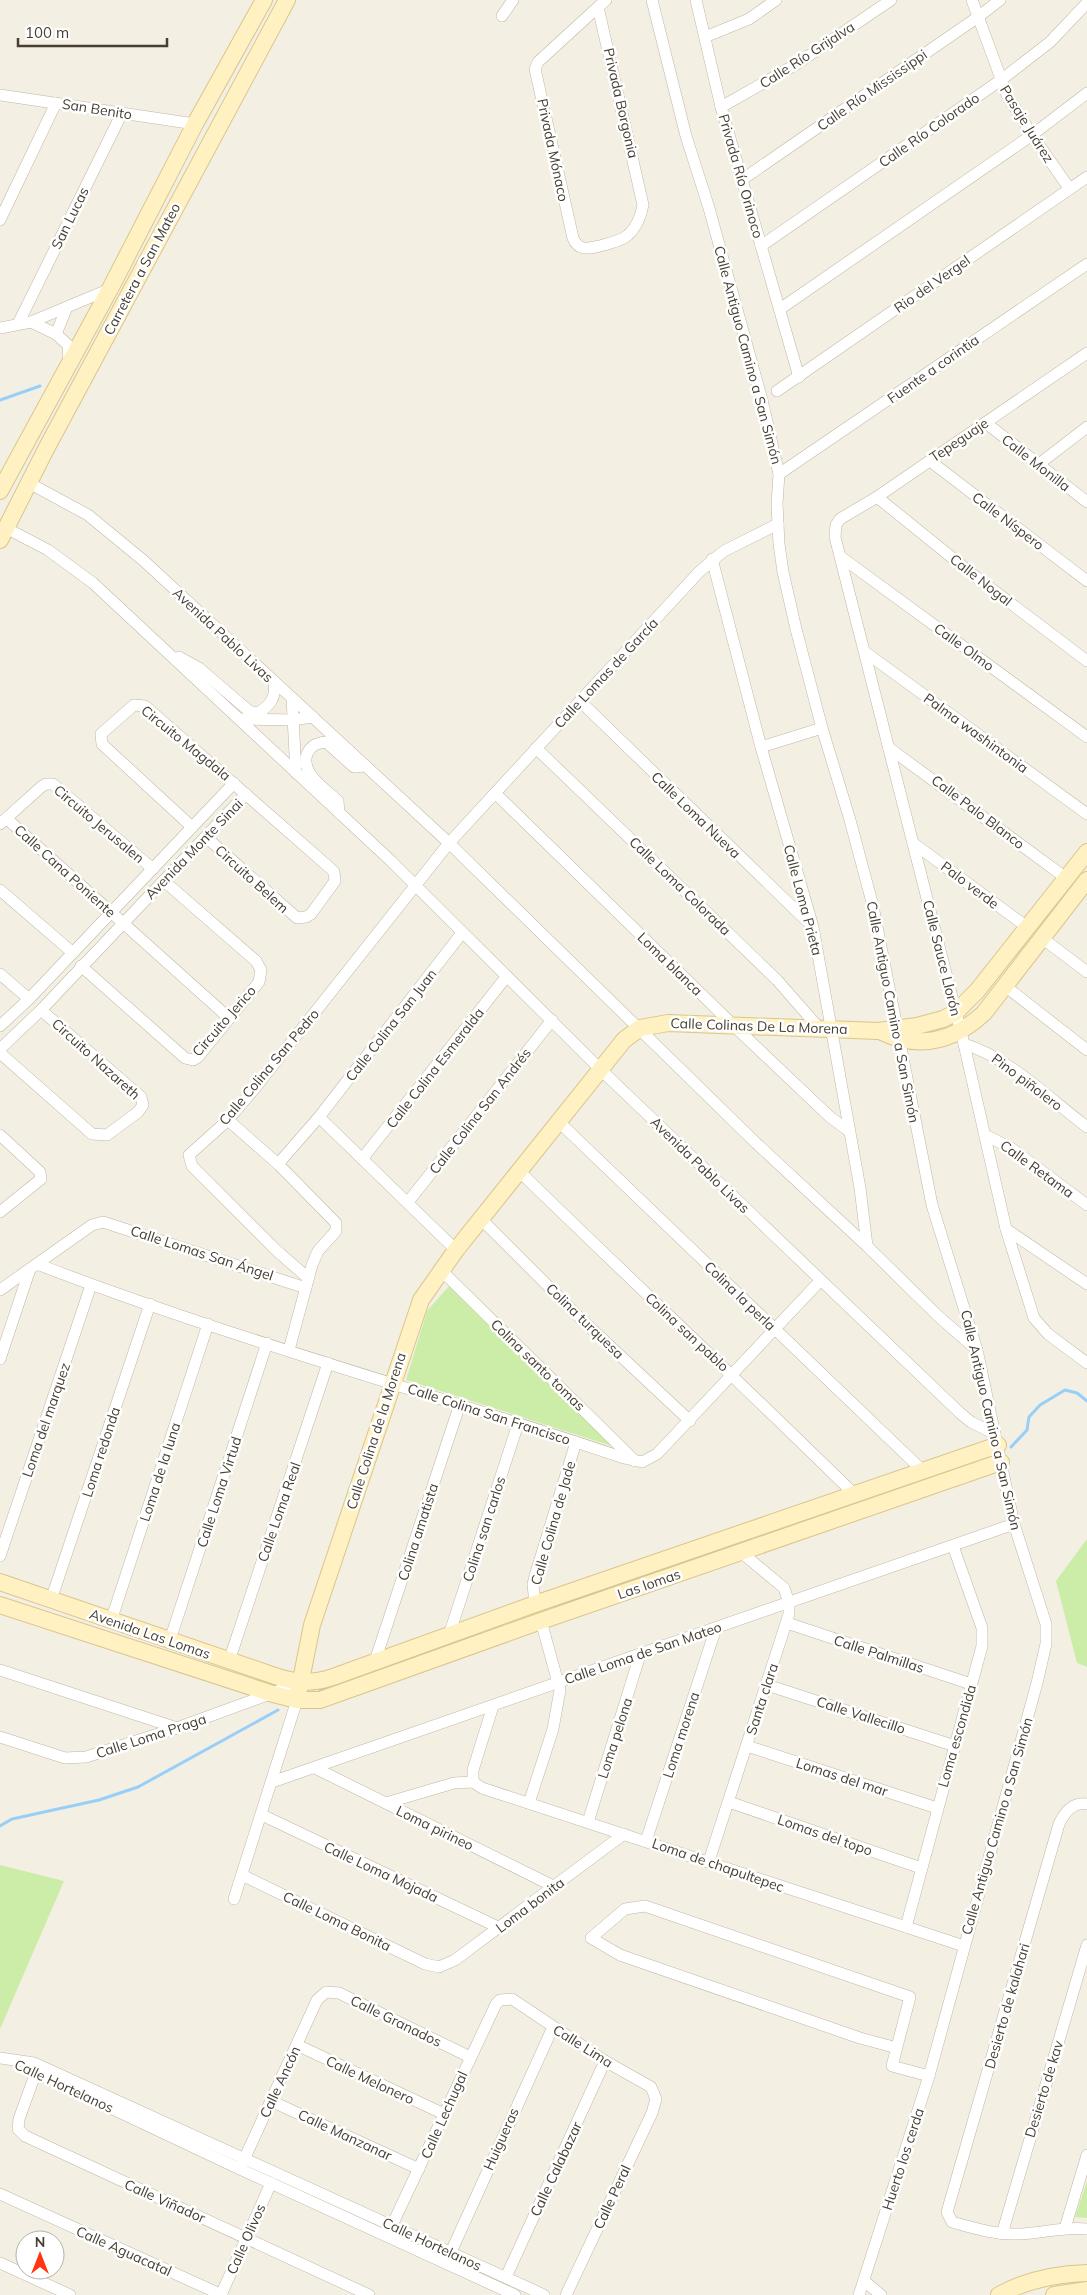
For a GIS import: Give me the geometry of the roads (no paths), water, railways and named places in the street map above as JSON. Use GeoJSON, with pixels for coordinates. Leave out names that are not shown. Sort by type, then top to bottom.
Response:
{"type":"FeatureCollection","features":[{"type":"Feature","properties":{"kind":"street","name":"Carretera a San Mateo"},"geometry":{"type":"LineString","coordinates":[[2,481],[110,289],[195,124],[264,0]]}},
{"type":"Feature","properties":{"kind":"street","name":"Carretera a San Mateo"},"geometry":{"type":"LineString","coordinates":[[2,531],[287,0]]}},
{"type":"Feature","properties":{"kind":"street"},"geometry":{"type":"LineString","coordinates":[[502,16],[513,0]]}},
{"type":"Feature","properties":{"kind":"street","name":"Calle Antiguo Camino a San Simón"},"geometry":{"type":"LineString","coordinates":[[652,0],[686,136],[709,208],[762,400],[779,474],[778,524],[783,572],[822,728],[850,820],[872,906],[932,1206],[977,1350],[1014,1524],[1043,1612],[1047,1634],[1046,1644],[944,2022]]}},
{"type":"Feature","properties":{"kind":"street","name":"Privada Río Orinoco"},"geometry":{"type":"LineString","coordinates":[[696,0],[721,107],[800,377]]}},
{"type":"Feature","properties":{"kind":"street"},"geometry":{"type":"LineString","coordinates":[[705,37],[749,19],[776,0]]}},
{"type":"Feature","properties":{"kind":"street","name":"Calle Río Grijalva"},"geometry":{"type":"LineString","coordinates":[[721,107],[795,65],[890,0]]}},
{"type":"Feature","properties":{"kind":"street","name":"Pasaje Juárez"},"geometry":{"type":"LineString","coordinates":[[972,0],[1000,80],[1032,135],[1069,188]]}},
{"type":"Feature","properties":{"kind":"street","name":"Calle Río Mississippi"},"geometry":{"type":"LineString","coordinates":[[743,179],[978,18],[1000,0]]}},
{"type":"Feature","properties":{"kind":"street","name":"Calle Río Colorado"},"geometry":{"type":"LineString","coordinates":[[761,246],[1000,80],[1050,42],[1087,2]]}},
{"type":"Feature","properties":{"kind":"street","name":"Privada Mónaco"},"geometry":{"type":"LineString","coordinates":[[572,238],[535,69],[538,62],[602,3]]}},
{"type":"Feature","properties":{"kind":"street","name":"Privada Borgonia"},"geometry":{"type":"LineString","coordinates":[[572,238],[577,245],[585,248],[623,240],[638,222],[643,198],[602,3]]}},
{"type":"Feature","properties":{"kind":"street"},"geometry":{"type":"LineString","coordinates":[[195,124],[206,121],[220,111],[230,99],[247,68],[256,59]]}},
{"type":"Feature","properties":{"kind":"street"},"geometry":{"type":"LineString","coordinates":[[780,309],[1032,135],[1087,94]]}},
{"type":"Feature","properties":{"kind":"street","name":"San Benito"},"geometry":{"type":"LineString","coordinates":[[0,95],[195,124]]}},
{"type":"Feature","properties":{"kind":"street"},"geometry":{"type":"LineString","coordinates":[[0,220],[56,103]]}},
{"type":"Feature","properties":{"kind":"street","name":"San Lucas"},"geometry":{"type":"LineString","coordinates":[[18,324],[122,113]]}},
{"type":"Feature","properties":{"kind":"street"},"geometry":{"type":"LineString","coordinates":[[190,180],[204,136],[203,131],[195,124]]}},
{"type":"Feature","properties":{"kind":"street","name":"Rio del Vergel"},"geometry":{"type":"LineString","coordinates":[[778,392],[1087,177]]}},
{"type":"Feature","properties":{"kind":"street","name":"Fuente a corintia"},"geometry":{"type":"LineString","coordinates":[[779,474],[1087,264]]}},
{"type":"Feature","properties":{"kind":"street"},"geometry":{"type":"LineString","coordinates":[[0,328],[31,322],[110,289]]}},
{"type":"Feature","properties":{"kind":"street"},"geometry":{"type":"LineString","coordinates":[[56,334],[67,307]]}},
{"type":"Feature","properties":{"kind":"street"},"geometry":{"type":"LineString","coordinates":[[31,322],[56,334],[68,345],[70,354],[69,364]]}},
{"type":"Feature","properties":{"kind":"street","name":"Tepeguaje"},"geometry":{"type":"LineString","coordinates":[[835,530],[840,519],[877,497],[1087,353]]}},
{"type":"Feature","properties":{"kind":"street","name":"Calle Monilla"},"geometry":{"type":"LineString","coordinates":[[986,423],[1087,502]]}},
{"type":"Feature","properties":{"kind":"street"},"geometry":{"type":"LineString","coordinates":[[1039,464],[1087,427]]}},
{"type":"Feature","properties":{"kind":"street","name":"Calle Níspero"},"geometry":{"type":"LineString","coordinates":[[930,461],[1087,581]]}},
{"type":"Feature","properties":{"kind":"street","name":"Avenida Pablo Livas"},"geometry":{"type":"LineString","coordinates":[[2,481],[29,483],[88,515],[144,561],[448,842]]}},
{"type":"Feature","properties":{"kind":"street","name":"Calle Nogal"},"geometry":{"type":"LineString","coordinates":[[877,497],[976,577],[1087,660]]}},
{"type":"Feature","properties":{"kind":"street","name":"Calle Lomas de García"},"geometry":{"type":"LineString","coordinates":[[448,842],[712,560],[731,547],[778,524]]}},
{"type":"Feature","properties":{"kind":"street","name":"Calle Sauce Llorón"},"geometry":{"type":"LineString","coordinates":[[835,530],[962,1038],[1006,1229],[1034,1318],[1048,1334],[1087,1363]]}},
{"type":"Feature","properties":{"kind":"street"},"geometry":{"type":"LineString","coordinates":[[2,531],[48,550],[92,583],[339,813]]}},
{"type":"Feature","properties":{"kind":"street","name":"Calle Olmo"},"geometry":{"type":"LineString","coordinates":[[841,558],[1087,737]]}},
{"type":"Feature","properties":{"kind":"street","name":"Calle Loma Prieta"},"geometry":{"type":"LineString","coordinates":[[712,560],[761,746],[813,927],[825,1028],[849,1131],[860,1188],[868,1246]]}},
{"type":"Feature","properties":{"kind":"street"},"geometry":{"type":"LineString","coordinates":[[162,648],[199,668],[249,711],[257,713],[267,707],[275,695],[276,689],[273,681]]}},
{"type":"Feature","properties":{"kind":"street","name":"Palma washintonia"},"geometry":{"type":"LineString","coordinates":[[865,652],[1087,814]]}},
{"type":"Feature","properties":{"kind":"street"},"geometry":{"type":"LineString","coordinates":[[292,698],[296,773]]}},
{"type":"Feature","properties":{"kind":"street","name":"Calle Loma Nueva"},"geometry":{"type":"LineString","coordinates":[[580,701],[813,927]]}},
{"type":"Feature","properties":{"kind":"street","name":"Circuito Magdala"},"geometry":{"type":"LineString","coordinates":[[192,827],[102,744],[101,734],[134,705],[142,704],[234,783]]}},
{"type":"Feature","properties":{"kind":"street"},"geometry":{"type":"LineString","coordinates":[[239,719],[292,720],[313,717]]}},
{"type":"Feature","properties":{"kind":"street"},"geometry":{"type":"LineString","coordinates":[[761,746],[822,728]]}},
{"type":"Feature","properties":{"kind":"street"},"geometry":{"type":"LineString","coordinates":[[339,813],[338,801],[310,774],[306,767],[308,753],[314,745],[326,742],[354,767],[365,766]]}},
{"type":"Feature","properties":{"kind":"street","name":"Calle Loma Colorada"},"geometry":{"type":"LineString","coordinates":[[536,748],[825,1028]]}},
{"type":"Feature","properties":{"kind":"street","name":"Calle Palo Blanco"},"geometry":{"type":"LineString","coordinates":[[888,748],[1066,878]]}},
{"type":"Feature","properties":{"kind":"street","name":"Avenida Monte Sinai"},"geometry":{"type":"LineString","coordinates":[[0,1026],[29,999],[234,783],[246,794],[0,1051]]}},
{"type":"Feature","properties":{"kind":"street","name":"Circuito Jerusalen"},"geometry":{"type":"LineString","coordinates":[[3,821],[41,787],[46,784],[53,784],[153,869]]}},
{"type":"Feature","properties":{"kind":"street","name":"Loma blanca"},"geometry":{"type":"LineString","coordinates":[[495,793],[732,1024],[823,1110],[849,1131]]}},
{"type":"Feature","properties":{"kind":"street","name":"Circuito Belem"},"geometry":{"type":"LineString","coordinates":[[206,837],[291,914],[302,918],[310,914],[333,886],[334,872],[246,794]]}},
{"type":"Feature","properties":{"kind":"street","name":"Avenida Pablo Livas"},"geometry":{"type":"LineString","coordinates":[[339,813],[415,884],[600,1069],[820,1281],[960,1413],[996,1439]]}},
{"type":"Feature","properties":{"kind":"street","name":"Calle Cana Poniente"},"geometry":{"type":"LineString","coordinates":[[3,821],[123,923],[229,1018]]}},
{"type":"Feature","properties":{"kind":"street"},"geometry":{"type":"LineString","coordinates":[[448,842],[756,1143],[977,1350]]}},
{"type":"Feature","properties":{"kind":"street","name":"Calle Colina San Pedro"},"geometry":{"type":"LineString","coordinates":[[307,1283],[190,1162],[189,1155],[192,1150],[228,1120],[255,1088],[448,842]]}},
{"type":"Feature","properties":{"kind":"street","name":"Palo verde"},"geometry":{"type":"LineString","coordinates":[[913,844],[1027,927]]}},
{"type":"Feature","properties":{"kind":"street","name":"Calle Colinas De La Morena"},"geometry":{"type":"LineString","coordinates":[[898,1034],[955,1013],[977,992],[1087,852]]}},
{"type":"Feature","properties":{"kind":"street","name":"Circuito Jerico"},"geometry":{"type":"LineString","coordinates":[[80,966],[189,1060],[198,1056],[259,982],[261,970],[260,966],[164,881]]}},
{"type":"Feature","properties":{"kind":"street","name":"Calle Colinas De La Morena"},"geometry":{"type":"LineString","coordinates":[[640,1028],[668,1023],[732,1024],[878,1031],[928,1041],[962,1038],[984,1013],[1042,938],[1085,888]]}},
{"type":"Feature","properties":{"kind":"street"},"geometry":{"type":"LineString","coordinates":[[0,890],[73,953]]}},
{"type":"Feature","properties":{"kind":"street","name":"Calle Colina San Juan"},"geometry":{"type":"LineString","coordinates":[[278,1164],[319,1117],[462,933]]}},
{"type":"Feature","properties":{"kind":"street"},"geometry":{"type":"LineString","coordinates":[[1042,938],[1087,972]]}},
{"type":"Feature","properties":{"kind":"street"},"geometry":{"type":"LineString","coordinates":[[0,974],[29,999]]}},
{"type":"Feature","properties":{"kind":"street","name":"Calle Colina Esmeralda"},"geometry":{"type":"LineString","coordinates":[[362,1159],[507,976]]}},
{"type":"Feature","properties":{"kind":"street"},"geometry":{"type":"LineString","coordinates":[[1005,986],[1087,1050]]}},
{"type":"Feature","properties":{"kind":"street","name":"Circuito Nazareth"},"geometry":{"type":"LineString","coordinates":[[0,1051],[92,1134],[107,1135],[138,1112],[143,1105],[142,1097],[41,1010]]}},
{"type":"Feature","properties":{"kind":"street","name":"Calle Colina San Andrés"},"geometry":{"type":"LineString","coordinates":[[408,1202],[552,1020]]}},
{"type":"Feature","properties":{"kind":"street","name":"Calle Colina de la Morena"},"geometry":{"type":"LineString","coordinates":[[234,1899],[298,1700],[312,1625],[421,1300],[456,1250],[558,1121],[624,1040],[640,1028]]}},
{"type":"Feature","properties":{"kind":"street","name":"Pino piñolero"},"geometry":{"type":"LineString","coordinates":[[962,1038],[998,1058],[1087,1127]]}},
{"type":"Feature","properties":{"kind":"street"},"geometry":{"type":"LineString","coordinates":[[319,1117],[456,1250]]}},
{"type":"Feature","properties":{"kind":"street"},"geometry":{"type":"LineString","coordinates":[[228,1120],[278,1164],[336,1223],[336,1231],[315,1257],[289,1350]]}},
{"type":"Feature","properties":{"kind":"street","name":"Colina la perla"},"geometry":{"type":"LineString","coordinates":[[558,1121],[922,1470]]}},
{"type":"Feature","properties":{"kind":"street"},"geometry":{"type":"LineString","coordinates":[[0,1135],[40,1172],[41,1179],[0,1212]]}},
{"type":"Feature","properties":{"kind":"street","name":"Calle Retama"},"geometry":{"type":"LineString","coordinates":[[985,1135],[1012,1148],[1087,1205]]}},
{"type":"Feature","properties":{"kind":"street","name":"Colina san pablo"},"geometry":{"type":"LineString","coordinates":[[519,1171],[630,1279],[734,1375],[854,1494]]}},
{"type":"Feature","properties":{"kind":"street","name":"Colina turquesa"},"geometry":{"type":"LineString","coordinates":[[482,1219],[581,1319],[690,1420]]}},
{"type":"Feature","properties":{"kind":"street","name":"Calle Lomas San Ángel"},"geometry":{"type":"LineString","coordinates":[[33,1267],[98,1222],[110,1223],[307,1283]]}},
{"type":"Feature","properties":{"kind":"street"},"geometry":{"type":"LineString","coordinates":[[1006,1229],[1087,1284]]}},
{"type":"Feature","properties":{"kind":"street"},"geometry":{"type":"LineString","coordinates":[[0,1290],[33,1267]]}},
{"type":"Feature","properties":{"kind":"street"},"geometry":{"type":"LineString","coordinates":[[0,1359],[33,1267]]}},
{"type":"Feature","properties":{"kind":"street","name":"Calle Colina San Francisco"},"geometry":{"type":"LineString","coordinates":[[33,1267],[635,1462]]}},
{"type":"Feature","properties":{"kind":"street","name":"Colina santo tomas"},"geometry":{"type":"LineString","coordinates":[[441,1270],[635,1462]]}},
{"type":"Feature","properties":{"kind":"street"},"geometry":{"type":"LineString","coordinates":[[635,1462],[649,1460],[657,1454],[734,1375],[820,1281]]}},
{"type":"Feature","properties":{"kind":"street","name":"Loma del marquez"},"geometry":{"type":"LineString","coordinates":[[0,1556],[92,1285]]}},
{"type":"Feature","properties":{"kind":"street","name":"Loma redonda"},"geometry":{"type":"LineString","coordinates":[[51,1600],[150,1304]]}},
{"type":"Feature","properties":{"kind":"street","name":"Loma de la luna"},"geometry":{"type":"LineString","coordinates":[[111,1621],[208,1324]]}},
{"type":"Feature","properties":{"kind":"street","name":"Calle Loma Virtud"},"geometry":{"type":"LineString","coordinates":[[170,1640],[267,1343]]}},
{"type":"Feature","properties":{"kind":"street","name":"Calle Loma Real"},"geometry":{"type":"LineString","coordinates":[[229,1661],[328,1363]]}},
{"type":"Feature","properties":{"kind":"street","name":"Colina amatista"},"geometry":{"type":"LineString","coordinates":[[375,1661],[460,1404]]}},
{"type":"Feature","properties":{"kind":"street","name":"Colina san carlos"},"geometry":{"type":"LineString","coordinates":[[449,1634],[518,1424]]}},
{"type":"Feature","properties":{"kind":"street","name":"Las lomas"},"geometry":{"type":"LineString","coordinates":[[300,1683],[321,1681],[449,1634],[922,1470],[996,1439]]}},
{"type":"Feature","properties":{"kind":"street","name":"Calle Colina de Jade"},"geometry":{"type":"LineString","coordinates":[[535,1604],[533,1584],[535,1576],[576,1442]]}},
{"type":"Feature","properties":{"kind":"street","name":"Las lomas"},"geometry":{"type":"LineString","coordinates":[[298,1700],[310,1701],[331,1697],[541,1621],[1001,1462]]}},
{"type":"Feature","properties":{"kind":"street","name":"Calle Loma de San Mateo"},"geometry":{"type":"LineString","coordinates":[[272,1782],[1014,1524]]}},
{"type":"Feature","properties":{"kind":"street","name":"Loma escondida"},"geometry":{"type":"LineString","coordinates":[[906,1927],[972,1684],[983,1636],[953,1546]]}},
{"type":"Feature","properties":{"kind":"street"},"geometry":{"type":"LineString","coordinates":[[742,1553],[784,1588],[790,1603]]}},
{"type":"Feature","properties":{"kind":"street","name":"Avenida Las Lomas"},"geometry":{"type":"LineString","coordinates":[[0,1582],[229,1661],[300,1683]]}},
{"type":"Feature","properties":{"kind":"street","name":"Santa clara"},"geometry":{"type":"LineString","coordinates":[[709,1862],[787,1624],[790,1603]]}},
{"type":"Feature","properties":{"kind":"street","name":"Avenida Las Lomas"},"geometry":{"type":"LineString","coordinates":[[0,1604],[273,1694],[298,1700]]}},
{"type":"Feature","properties":{"kind":"street"},"geometry":{"type":"LineString","coordinates":[[529,1803],[557,1713],[559,1682],[541,1621]]}},
{"type":"Feature","properties":{"kind":"street","name":"Calle Palmillas"},"geometry":{"type":"LineString","coordinates":[[787,1624],[972,1684]]}},
{"type":"Feature","properties":{"kind":"street","name":"Loma morena"},"geometry":{"type":"LineString","coordinates":[[646,1841],[716,1628]]}},
{"type":"Feature","properties":{"kind":"street","name":"Loma pelona"},"geometry":{"type":"LineString","coordinates":[[588,1822],[640,1655]]}},
{"type":"Feature","properties":{"kind":"street"},"geometry":{"type":"LineString","coordinates":[[0,1670],[177,1728]]}},
{"type":"Feature","properties":{"kind":"street","name":"Calle Loma Praga"},"geometry":{"type":"LineString","coordinates":[[0,1737],[66,1758],[100,1754],[300,1683]]}},
{"type":"Feature","properties":{"kind":"street","name":"Calle Vallecillo"},"geometry":{"type":"LineString","coordinates":[[767,1685],[955,1746]]}},
{"type":"Feature","properties":{"kind":"street"},"geometry":{"type":"LineString","coordinates":[[386,1803],[454,1782],[473,1782],[473,1770],[494,1706]]}},
{"type":"Feature","properties":{"kind":"street","name":"Lomas del mar"},"geometry":{"type":"LineString","coordinates":[[747,1746],[937,1808]]}},
{"type":"Feature","properties":{"kind":"street","name":"Loma pirineo"},"geometry":{"type":"LineString","coordinates":[[316,1768],[555,1887]]}},
{"type":"Feature","properties":{"kind":"street","name":"Loma de chapultepec"},"geometry":{"type":"LineString","coordinates":[[473,1782],[482,1788],[964,1946]]}},
{"type":"Feature","properties":{"kind":"street","name":"Lomas del topo"},"geometry":{"type":"LineString","coordinates":[[729,1802],[921,1868]]}},
{"type":"Feature","properties":{"kind":"street","name":"Desierto de kalahari"},"geometry":{"type":"LineString","coordinates":[[1002,2234],[952,2222],[949,2218],[947,2206],[1006,2012],[1059,1824],[1068,1809],[1079,1804],[1086,1804]]}},
{"type":"Feature","properties":{"kind":"street","name":"Calle Loma Mojada"},"geometry":{"type":"LineString","coordinates":[[262,1815],[500,1928]]}},
{"type":"Feature","properties":{"kind":"street","name":"Loma bonita"},"geometry":{"type":"LineString","coordinates":[[432,1966],[439,1967],[455,1960],[624,1834]]}},
{"type":"Feature","properties":{"kind":"street","name":"Calle Loma Bonita"},"geometry":{"type":"LineString","coordinates":[[242,1875],[432,1966]]}},
{"type":"Feature","properties":{"kind":"street"},"geometry":{"type":"LineString","coordinates":[[897,2048],[860,2038],[620,1955],[591,1938],[625,1909],[645,1906],[910,1997],[897,2048],[892,2066],[929,2076]]}},
{"type":"Feature","properties":{"kind":"street","name":"Desierto de kav"},"geometry":{"type":"LineString","coordinates":[[1002,2234],[1087,1945]]}},
{"type":"Feature","properties":{"kind":"street","name":"Calle Granados"},"geometry":{"type":"LineString","coordinates":[[321,1995],[326,1992],[339,1993],[470,2057]]}},
{"type":"Feature","properties":{"kind":"street","name":"Calle Ancón"},"geometry":{"type":"LineString","coordinates":[[242,2164],[321,1995]]}},
{"type":"Feature","properties":{"kind":"street","name":"Calle Lechugal"},"geometry":{"type":"LineString","coordinates":[[387,2236],[496,2004],[506,1998]]}},
{"type":"Feature","properties":{"kind":"street","name":"Calle Lima"},"geometry":{"type":"LineString","coordinates":[[506,1998],[512,1999],[605,2061],[644,2082],[651,2087],[656,2099]]}},
{"type":"Feature","properties":{"kind":"street","name":"Huerto los cerda"},"geometry":{"type":"LineString","coordinates":[[859,2295],[929,2076],[944,2022]]}},
{"type":"Feature","properties":{"kind":"street","name":"Huigueras"},"geometry":{"type":"LineString","coordinates":[[451,2252],[553,2027]]}},
{"type":"Feature","properties":{"kind":"street","name":"Calle Melonero"},"geometry":{"type":"LineString","coordinates":[[297,2045],[444,2114]]}},
{"type":"Feature","properties":{"kind":"street","name":"Calle Hortelanos"},"geometry":{"type":"LineString","coordinates":[[4,2059],[242,2164],[393,2225],[544,2295]]}},
{"type":"Feature","properties":{"kind":"street","name":"Calle Hortelanos"},"geometry":{"type":"LineString","coordinates":[[4,2059],[34,2063],[242,2164],[272,2184],[515,2295]]}},
{"type":"Feature","properties":{"kind":"street","name":"Calle Calabazar"},"geometry":{"type":"LineString","coordinates":[[506,2278],[605,2061]]}},
{"type":"Feature","properties":{"kind":"street","name":"Calle Viñador"},"geometry":{"type":"LineString","coordinates":[[36,2072],[19,2119],[18,2129],[21,2133],[109,2176],[369,2295]]}},
{"type":"Feature","properties":{"kind":"street","name":"Calle Peral"},"geometry":{"type":"LineString","coordinates":[[566,2295],[652,2113],[656,2099]]}},
{"type":"Feature","properties":{"kind":"street","name":"Calle Manzanar"},"geometry":{"type":"LineString","coordinates":[[271,2101],[419,2170]]}},
{"type":"Feature","properties":{"kind":"street"},"geometry":{"type":"LineString","coordinates":[[1065,2228],[1087,2155]]}},
{"type":"Feature","properties":{"kind":"street","name":"Calle Olivos"},"geometry":{"type":"LineString","coordinates":[[221,2295],[272,2184]]}},
{"type":"Feature","properties":{"kind":"street","name":"Calle Aguacatal"},"geometry":{"type":"LineString","coordinates":[[0,2194],[221,2295]]}},
{"type":"Feature","properties":{"kind":"street"},"geometry":{"type":"LineString","coordinates":[[1002,2234],[1027,2234],[1065,2228],[1087,2229]]}},
{"type":"Feature","properties":{"kind":"street"},"geometry":{"type":"LineString","coordinates":[[0,2263],[70,2295]]}},
{"type":"Feature","properties":{"kind":"street"},"geometry":{"type":"LineString","coordinates":[[999,2295],[1025,2283],[1087,2273]]}},
{"type":"Feature","properties":{"kind":"street"},"geometry":{"type":"LineString","coordinates":[[864,2281],[881,2295]]}},
{"type":"Feature","properties":{"kind":"street"},"geometry":{"type":"LineString","coordinates":[[1054,2295],[1087,2290]]}},
{"type":"Feature","properties":{"kind":"waterway"},"geometry":{"type":"LineString","coordinates":[[0,400],[40,386]]}},
{"type":"Feature","properties":{"kind":"waterway"},"geometry":{"type":"LineString","coordinates":[[1011,1447],[1027,1430],[1029,1417],[1040,1405],[1065,1390],[1077,1393],[1087,1401]]}},
{"type":"Feature","properties":{"kind":"waterway"},"geometry":{"type":"LineString","coordinates":[[554,1607],[749,1539]]}},
{"type":"Feature","properties":{"kind":"waterway"},"geometry":{"type":"LineString","coordinates":[[320,1691],[479,1634]]}},
{"type":"Feature","properties":{"kind":"waterway"},"geometry":{"type":"LineString","coordinates":[[0,1826],[12,1819],[99,1800],[138,1787],[278,1710]]}}]}
